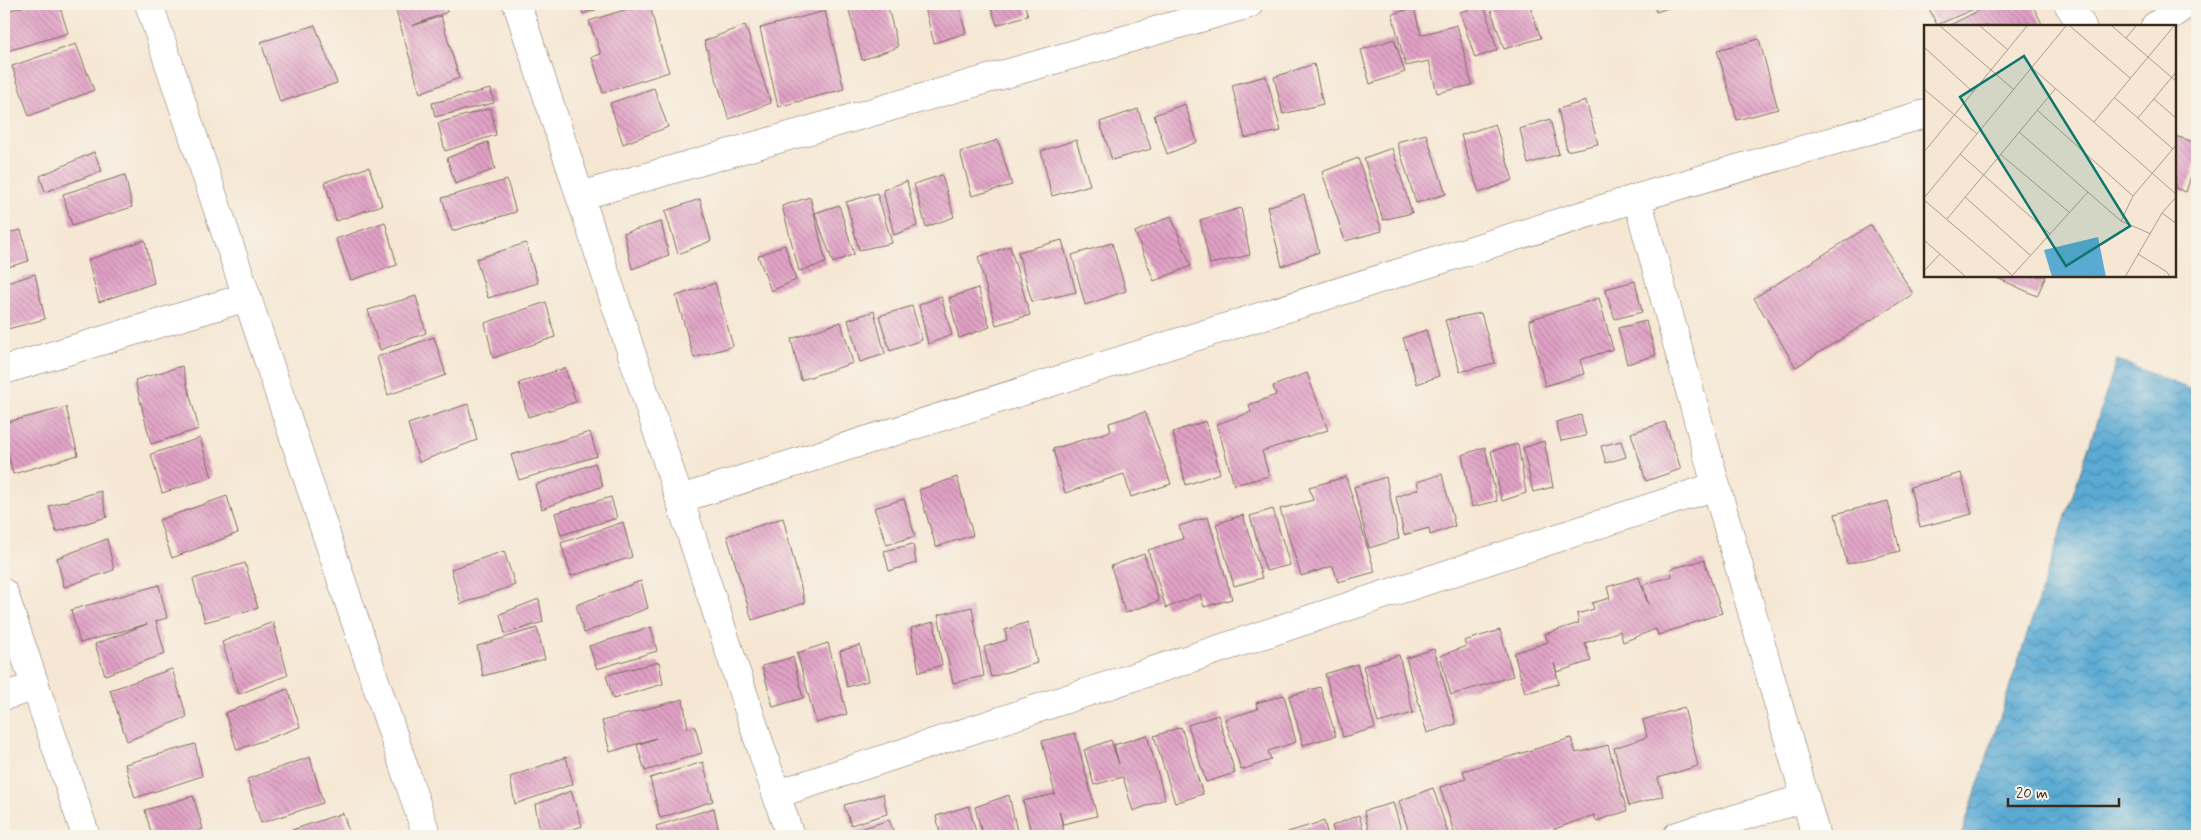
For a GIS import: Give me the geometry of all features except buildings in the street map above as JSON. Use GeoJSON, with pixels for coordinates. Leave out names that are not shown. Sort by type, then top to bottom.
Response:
{"type":"FeatureCollection","features":[{"type":"Feature","properties":{"kind":"street"},"geometry":{"type":"LineString","coordinates":[[149,4],[427,836]]}},
{"type":"Feature","properties":{"kind":"street"},"geometry":{"type":"LineString","coordinates":[[517,4],[790,836]]}},
{"type":"Feature","properties":{"kind":"street"},"geometry":{"type":"LineString","coordinates":[[580,196],[1249,4]]}},
{"type":"Feature","properties":{"kind":"street"},"geometry":{"type":"LineString","coordinates":[[2068,4],[2081,25]]}},
{"type":"Feature","properties":{"kind":"street"},"geometry":{"type":"LineString","coordinates":[[2156,25],[2186,4]]}},
{"type":"Feature","properties":{"kind":"street"},"geometry":{"type":"LineString","coordinates":[[680,499],[1637,198],[1924,114]]}},
{"type":"Feature","properties":{"kind":"street"},"geometry":{"type":"LineString","coordinates":[[1637,198],[1716,486],[1816,836]]}},
{"type":"Feature","properties":{"kind":"street"},"geometry":{"type":"LineString","coordinates":[[4,370],[247,297]]}},
{"type":"Feature","properties":{"kind":"street"},"geometry":{"type":"LineString","coordinates":[[777,794],[1716,486]]}},
{"type":"Feature","properties":{"kind":"street"},"geometry":{"type":"LineString","coordinates":[[4,593],[86,836]]}},
{"type":"Feature","properties":{"kind":"street"},"geometry":{"type":"LineString","coordinates":[[4,696],[35,687]]}},
{"type":"Feature","properties":{"kind":"street"},"geometry":{"type":"LineString","coordinates":[[1677,836],[1805,798]]}},
{"type":"Feature","properties":{"kind":"water"},"geometry":{"type":"Polygon","coordinates":[[[2117,360],[2197,392],[2197,836],[1961,836],[2117,360]]]}}]}
